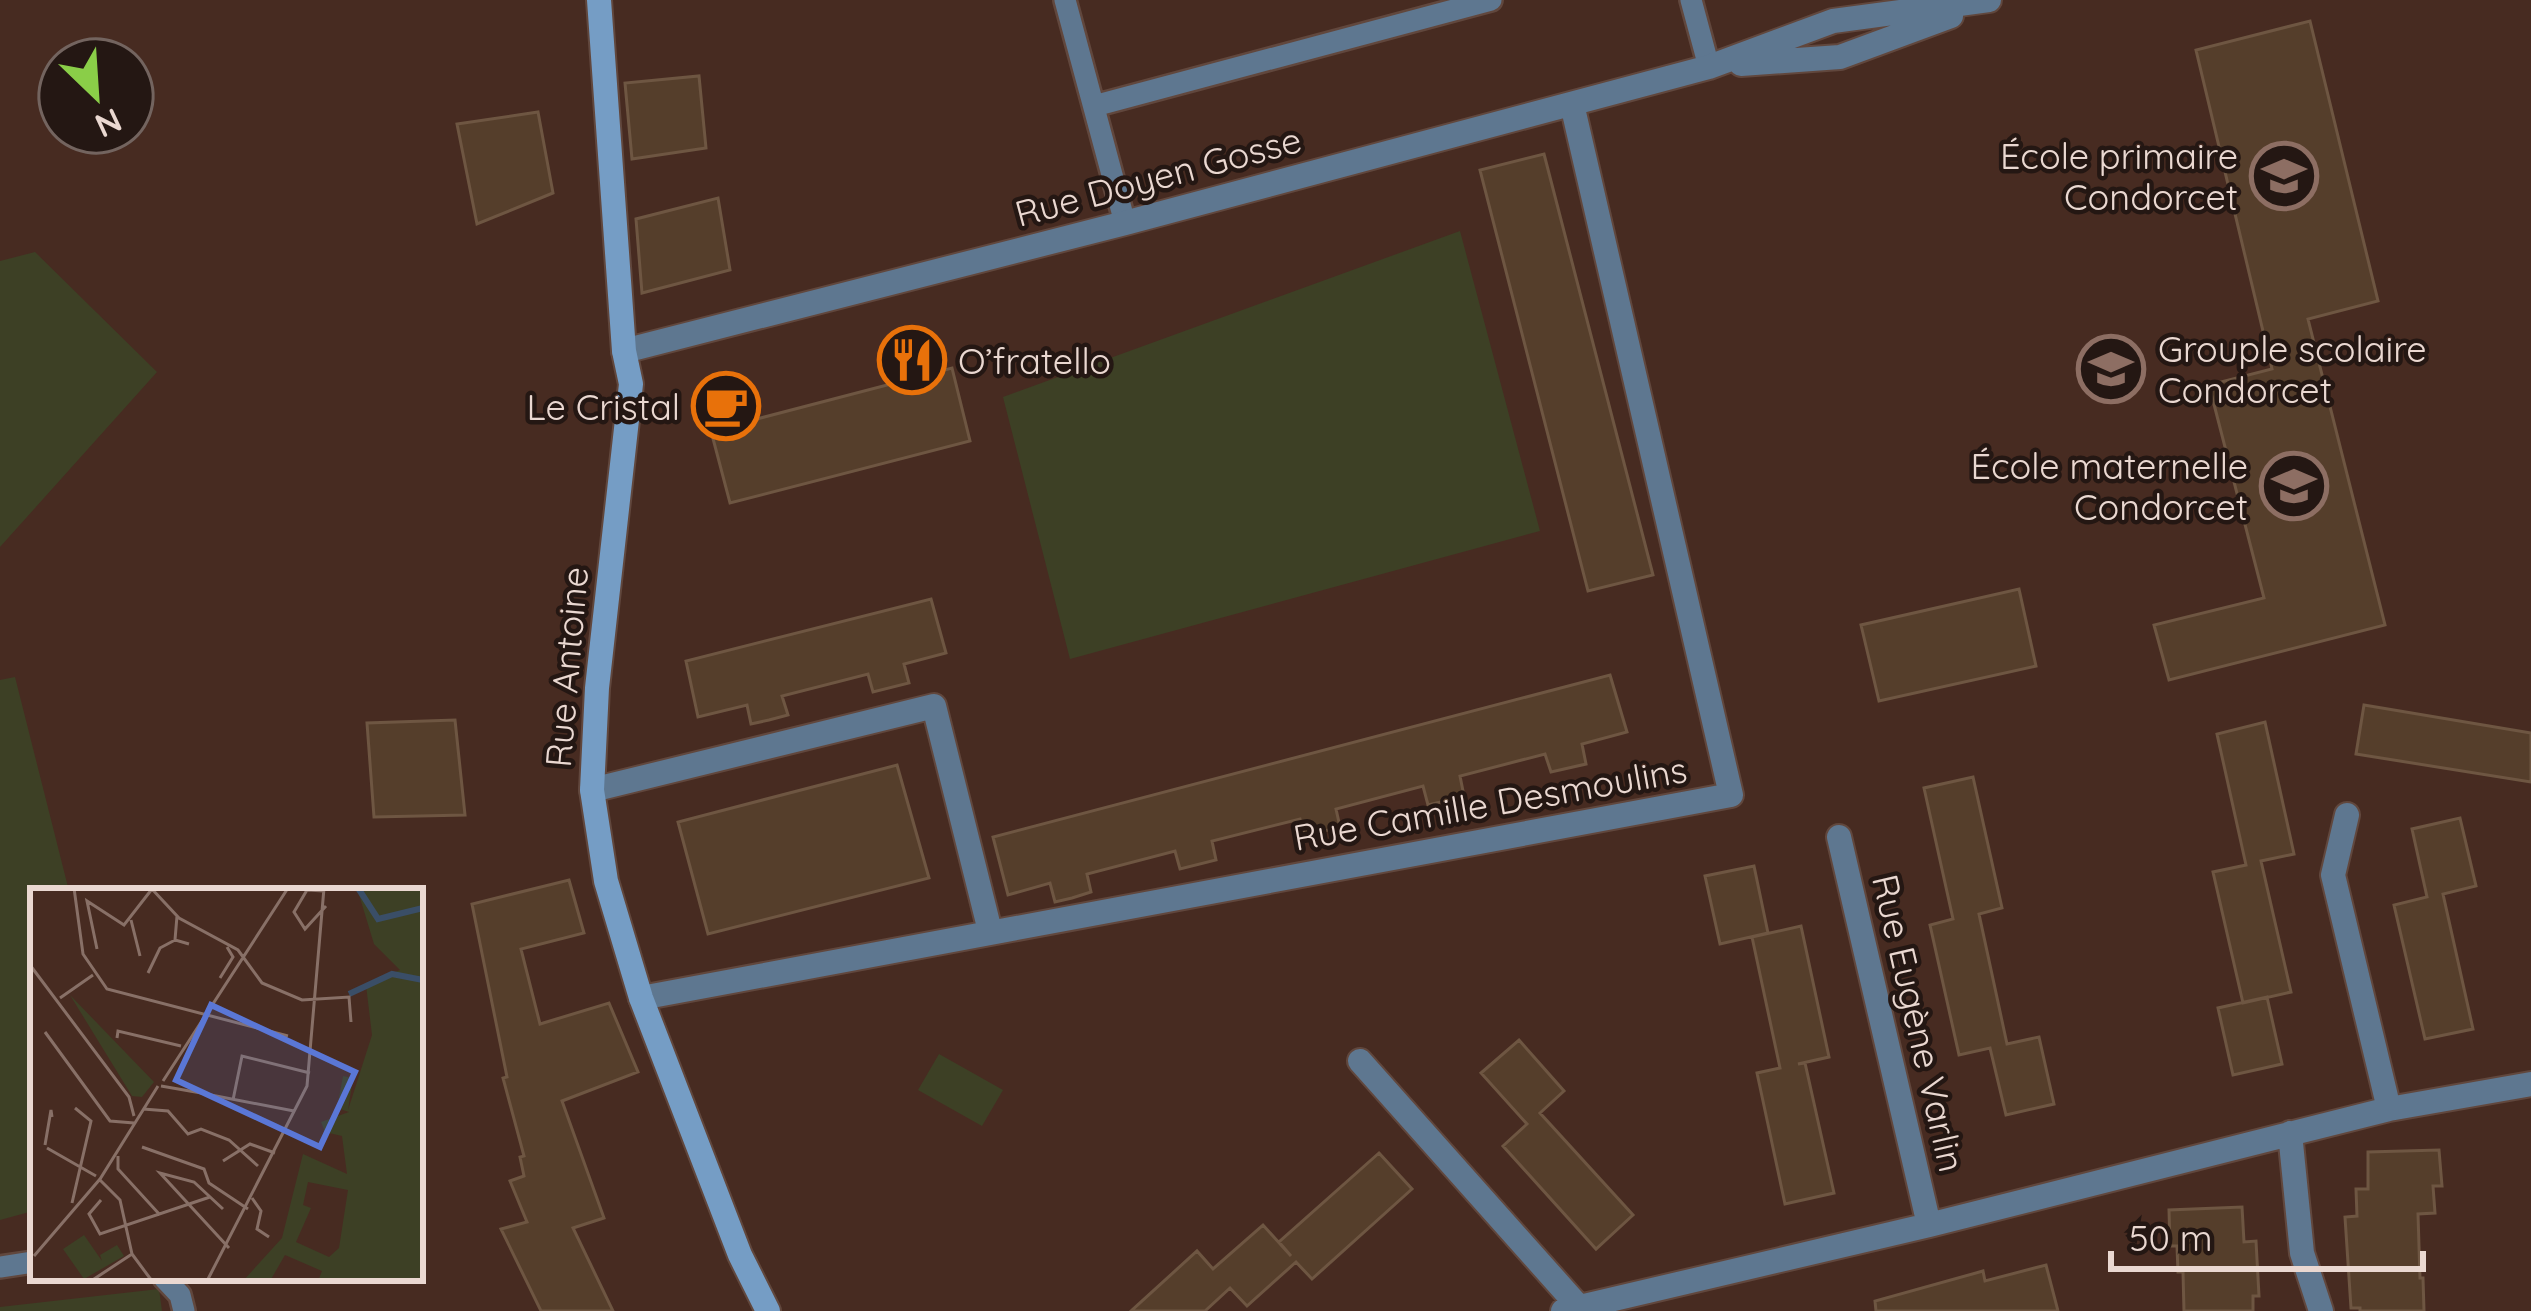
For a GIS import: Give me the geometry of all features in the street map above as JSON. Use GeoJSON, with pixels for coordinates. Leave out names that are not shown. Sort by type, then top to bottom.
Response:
{"type":"FeatureCollection","features":[{"type":"Feature","properties":{"kind":"street","name":"Rue Antoine"},"geometry":{"type":"LineString","coordinates":[[599,0],[623,351],[631,384],[597,688],[592,790],[606,881],[641,998],[740,1255],[768,1311]]}},
{"type":"Feature","properties":{"kind":"street","name":"Rue Doyen Gosse"},"geometry":{"type":"LineString","coordinates":[[623,351],[1709,67],[1833,21],[1992,0]]}},
{"type":"Feature","properties":{"kind":"street","name":"Rue Doyen Gosse"},"geometry":{"type":"LineString","coordinates":[[1709,67],[1840,57],[1992,0]]}},
{"type":"Feature","properties":{"kind":"street","name":"Rue Camille Desmoulins"},"geometry":{"type":"LineString","coordinates":[[641,998],[1731,795],[1572,104]]}},
{"type":"Feature","properties":{"kind":"street"},"geometry":{"type":"LineString","coordinates":[[592,790],[934,706],[990,932]]}},
{"type":"Feature","properties":{"kind":"street"},"geometry":{"type":"LineString","coordinates":[[2347,814],[2333,875],[2389,1109]]}},
{"type":"Feature","properties":{"kind":"street","name":"Rue Eugène Varlin"},"geometry":{"type":"LineString","coordinates":[[1839,837],[1929,1225]]}},
{"type":"Feature","properties":{"kind":"street","name":"Rue Eugène Varlin"},"geometry":{"type":"LineString","coordinates":[[1360,1061],[1571,1309],[2389,1109],[2531,1084]]}},
{"type":"Feature","properties":{"kind":"street"},"geometry":{"type":"LineString","coordinates":[[2290,1133],[2302,1253],[2321,1311]]}},
{"type":"Feature","properties":{"kind":"lane"},"geometry":{"type":"LineString","coordinates":[[1065,0],[1125,223]]}},
{"type":"Feature","properties":{"kind":"lane"},"geometry":{"type":"LineString","coordinates":[[1094,106],[1491,0]]}},
{"type":"Feature","properties":{"kind":"lane"},"geometry":{"type":"LineString","coordinates":[[1691,0],[1709,67]]}},
{"type":"Feature","properties":{"kind":"lane"},"geometry":{"type":"LineString","coordinates":[[0,1267],[30,1262]]}},
{"type":"Feature","properties":{"kind":"lane"},"geometry":{"type":"LineString","coordinates":[[167,1281],[180,1295],[184,1311]]}},
{"type":"Feature","properties":{"kind":"green space"},"geometry":{"type":"Polygon","coordinates":[[[1460,231],[1540,531],[1070,659],[1003,397],[1460,231]]]}},
{"type":"Feature","properties":{"kind":"green space"},"geometry":{"type":"Polygon","coordinates":[[[35,252],[157,372],[0,547],[0,261],[35,252]]]}},
{"type":"Feature","properties":{"kind":"green space"},"geometry":{"type":"Polygon","coordinates":[[[15,677],[68,888],[30,888],[30,1212],[0,1220],[0,680],[15,677]]]}},
{"type":"Feature","properties":{"kind":"green space"},"geometry":{"type":"Polygon","coordinates":[[[939,1054],[1003,1090],[982,1126],[918,1090],[939,1054]]]}},
{"type":"Feature","properties":{"kind":"green space"},"geometry":{"type":"Polygon","coordinates":[[[159,1289],[162,1311],[0,1311],[0,1307],[159,1289]]]}},
{"type":"Feature","properties":{"kind":"building"},"geometry":{"type":"Polygon","coordinates":[[[2310,21],[2378,301],[2308,319],[2385,625],[2169,680],[2154,625],[2264,598],[2209,385],[2272,369],[2196,50],[2310,21]]]}},
{"type":"Feature","properties":{"kind":"building"},"geometry":{"type":"Polygon","coordinates":[[[699,76],[706,148],[632,159],[625,83],[699,76]]]}},
{"type":"Feature","properties":{"kind":"building"},"geometry":{"type":"Polygon","coordinates":[[[538,112],[553,193],[477,224],[457,124],[538,112]]]}},
{"type":"Feature","properties":{"kind":"building"},"geometry":{"type":"Polygon","coordinates":[[[1544,154],[1653,575],[1588,591],[1480,170],[1544,154]]]}},
{"type":"Feature","properties":{"kind":"building"},"geometry":{"type":"Polygon","coordinates":[[[718,198],[730,270],[642,293],[636,219],[718,198]]]}},
{"type":"Feature","properties":{"kind":"building"},"geometry":{"type":"Polygon","coordinates":[[[952,368],[970,441],[730,503],[711,431],[952,368]]]}},
{"type":"Feature","properties":{"kind":"building"},"geometry":{"type":"Polygon","coordinates":[[[2019,589],[2036,666],[1879,701],[1861,625],[2019,589]]]}},
{"type":"Feature","properties":{"kind":"building"},"geometry":{"type":"Polygon","coordinates":[[[931,599],[946,653],[904,664],[909,683],[873,692],[868,674],[782,696],[788,715],[769,720],[751,724],[747,705],[698,717],[686,661],[931,599]]]}},
{"type":"Feature","properties":{"kind":"building"},"geometry":{"type":"Polygon","coordinates":[[[1610,675],[1627,732],[1582,744],[1586,764],[1551,772],[1545,754],[1460,776],[1464,796],[1445,801],[1428,805],[1423,786],[1336,809],[1340,827],[1305,836],[1300,819],[1212,841],[1216,860],[1180,869],[1175,851],[1087,874],[1091,892],[1072,898],[1055,902],[1050,883],[1008,895],[993,837],[1610,675]]]}},
{"type":"Feature","properties":{"kind":"building"},"geometry":{"type":"Polygon","coordinates":[[[2364,705],[2531,733],[2531,782],[2356,754],[2364,705]]]}},
{"type":"Feature","properties":{"kind":"building"},"geometry":{"type":"Polygon","coordinates":[[[455,720],[465,815],[374,817],[367,723],[455,720]]]}},
{"type":"Feature","properties":{"kind":"building"},"geometry":{"type":"Polygon","coordinates":[[[2265,722],[2294,854],[2261,861],[2291,992],[2243,1003],[2213,872],[2246,865],[2217,734],[2265,722]]]}},
{"type":"Feature","properties":{"kind":"building"},"geometry":{"type":"Polygon","coordinates":[[[897,765],[929,878],[708,934],[678,822],[897,765]]]}},
{"type":"Feature","properties":{"kind":"building"},"geometry":{"type":"Polygon","coordinates":[[[1973,777],[2002,908],[1979,914],[2007,1044],[2039,1037],[2054,1104],[2006,1115],[1990,1048],[1959,1055],[1930,925],[1953,919],[1924,788],[1973,777]]]}},
{"type":"Feature","properties":{"kind":"building"},"geometry":{"type":"Polygon","coordinates":[[[2460,818],[2476,886],[2443,894],[2473,1029],[2425,1039],[2394,905],[2427,897],[2412,829],[2460,818]]]}},
{"type":"Feature","properties":{"kind":"building"},"geometry":{"type":"Polygon","coordinates":[[[1754,866],[1768,933],[1720,944],[1705,876],[1754,866]]]}},
{"type":"Feature","properties":{"kind":"building"},"geometry":{"type":"Polygon","coordinates":[[[569,880],[584,933],[521,949],[540,1024],[609,1003],[638,1072],[562,1101],[604,1218],[573,1228],[613,1311],[541,1311],[501,1229],[527,1222],[510,1181],[524,1176],[520,1157],[524,1156],[503,1078],[507,1077],[472,904],[569,880]]]}},
{"type":"Feature","properties":{"kind":"building"},"geometry":{"type":"Polygon","coordinates":[[[1801,926],[1829,1057],[1798,1064],[1805,1063],[1834,1193],[1785,1204],[1757,1073],[1780,1068],[1752,937],[1801,926]]]}},
{"type":"Feature","properties":{"kind":"building"},"geometry":{"type":"Polygon","coordinates":[[[2267,997],[2282,1064],[2233,1075],[2218,1008],[2267,997]]]}},
{"type":"Feature","properties":{"kind":"building"},"geometry":{"type":"Polygon","coordinates":[[[1519,1040],[1564,1091],[1540,1113],[1633,1215],[1596,1249],[1503,1146],[1527,1124],[1481,1073],[1519,1040]]]}},
{"type":"Feature","properties":{"kind":"building"},"geometry":{"type":"Polygon","coordinates":[[[2439,1150],[2442,1186],[2433,1186],[2435,1213],[2418,1214],[2424,1311],[2351,1308],[2345,1217],[2357,1216],[2356,1189],[2368,1189],[2368,1152],[2439,1150]]]}},
{"type":"Feature","properties":{"kind":"building"},"geometry":{"type":"Polygon","coordinates":[[[1379,1153],[1412,1189],[1312,1279],[1296,1262],[1247,1306],[1230,1288],[1205,1311],[1131,1311],[1197,1251],[1213,1269],[1263,1225],[1291,1256],[1279,1242],[1379,1153]]]}},
{"type":"Feature","properties":{"kind":"building"},"geometry":{"type":"Polygon","coordinates":[[[2242,1207],[2244,1242],[2256,1241],[2259,1296],[2253,1296],[2253,1311],[2184,1311],[2183,1272],[2178,1272],[2177,1246],[2170,1246],[2169,1210],[2242,1207]]]}},
{"type":"Feature","properties":{"kind":"building"},"geometry":{"type":"Polygon","coordinates":[[[2046,1265],[2058,1311],[1876,1311],[1875,1301],[1983,1271],[1985,1281],[2046,1265]]]}},
{"type":"Feature","properties":{"kind":"place","name":"École primaire Condorcet"},"geometry":{"type":"Point","coordinates":[2284,176]}},
{"type":"Feature","properties":{"kind":"place","name":"O’fratello"},"geometry":{"type":"Point","coordinates":[912,360]}},
{"type":"Feature","properties":{"kind":"place","name":"Grouple scolaire Condorcet"},"geometry":{"type":"Point","coordinates":[2111,369]}},
{"type":"Feature","properties":{"kind":"place","name":"Le Cristal"},"geometry":{"type":"Point","coordinates":[726,406]}},
{"type":"Feature","properties":{"kind":"place","name":"École maternelle Condorcet"},"geometry":{"type":"Point","coordinates":[2294,486]}}]}
